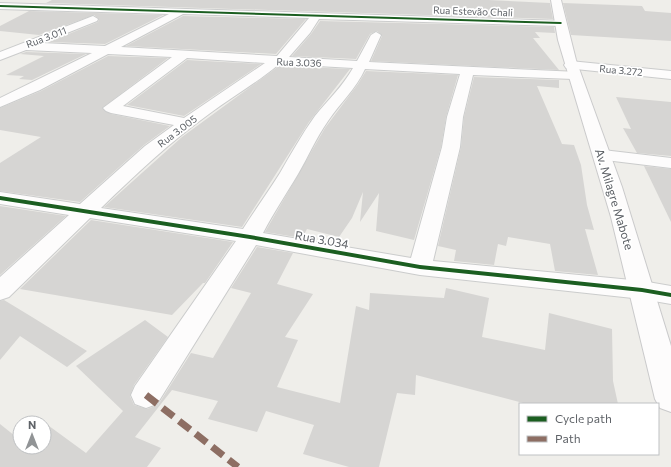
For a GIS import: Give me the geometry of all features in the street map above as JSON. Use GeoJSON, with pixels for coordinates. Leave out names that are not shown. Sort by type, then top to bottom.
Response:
{"type":"FeatureCollection","features":[{"type":"Feature","properties":{"kind":"street"},"geometry":{"type":"LineString","coordinates":[[168,11],[180,0]]}},
{"type":"Feature","properties":{"kind":"street","name":"Av. Milagre Mabote"},"geometry":{"type":"LineString","coordinates":[[556,0],[572,70],[603,155],[642,290],[671,399]]}},
{"type":"Feature","properties":{"kind":"street","name":"Rua Estevão Chali"},"geometry":{"type":"LineString","coordinates":[[0,6],[561,23]]}},
{"type":"Feature","properties":{"kind":"street"},"geometry":{"type":"LineString","coordinates":[[0,103],[107,50],[181,11]]}},
{"type":"Feature","properties":{"kind":"street","name":"Rua 3.005"},"geometry":{"type":"LineString","coordinates":[[0,291],[145,156],[187,123],[277,61],[306,31],[316,16]]}},
{"type":"Feature","properties":{"kind":"street","name":"Rua 3.011"},"geometry":{"type":"LineString","coordinates":[[0,56],[93,19]]}},
{"type":"Feature","properties":{"kind":"street"},"geometry":{"type":"LineString","coordinates":[[146,395],[250,237],[268,204],[288,175],[307,140],[322,118],[354,79],[376,35]]}},
{"type":"Feature","properties":{"kind":"street","name":"Rua 3.036"},"geometry":{"type":"LineString","coordinates":[[24,46],[467,71],[572,70]]}},
{"type":"Feature","properties":{"kind":"street"},"geometry":{"type":"LineString","coordinates":[[186,54],[111,108],[187,123]]}},
{"type":"Feature","properties":{"kind":"street","name":"Rua 3.272"},"geometry":{"type":"LineString","coordinates":[[572,70],[671,75]]}},
{"type":"Feature","properties":{"kind":"street"},"geometry":{"type":"LineString","coordinates":[[420,267],[452,147],[456,116],[467,71]]}},
{"type":"Feature","properties":{"kind":"street"},"geometry":{"type":"LineString","coordinates":[[603,155],[671,163]]}},
{"type":"Feature","properties":{"kind":"street","name":"Rua 3.034"},"geometry":{"type":"LineString","coordinates":[[0,198],[250,237],[420,267],[642,290],[671,295]]}},
{"type":"Feature","properties":{"kind":"building"},"geometry":{"type":"Polygon","coordinates":[[[52,0],[488,0],[550,3],[553,19],[46,3],[52,0]]]}},
{"type":"Feature","properties":{"kind":"building"},"geometry":{"type":"Polygon","coordinates":[[[563,3],[642,6],[645,11],[671,13],[671,41],[571,35],[563,3]]]}},
{"type":"Feature","properties":{"kind":"building"},"geometry":{"type":"Polygon","coordinates":[[[29,11],[163,15],[105,44],[49,42],[98,22],[99,19],[94,15],[39,35],[0,31],[0,26],[29,11]]]}},
{"type":"Feature","properties":{"kind":"building"},"geometry":{"type":"Polygon","coordinates":[[[183,16],[306,19],[276,54],[126,46],[183,16]]]}},
{"type":"Feature","properties":{"kind":"building"},"geometry":{"type":"Polygon","coordinates":[[[320,21],[554,27],[555,33],[535,32],[540,38],[533,38],[559,70],[371,61],[382,36],[377,31],[370,34],[356,59],[292,56],[320,21]]]}},
{"type":"Feature","properties":{"kind":"building"},"geometry":{"type":"Polygon","coordinates":[[[26,52],[86,54],[32,80],[19,79],[24,76],[6,75],[44,56],[20,54],[26,52]]]}},
{"type":"Feature","properties":{"kind":"building"},"geometry":{"type":"Polygon","coordinates":[[[108,56],[168,58],[102,108],[111,114],[170,126],[144,145],[80,202],[0,191],[0,163],[41,137],[0,130],[0,108],[41,91],[108,56]]]}},
{"type":"Feature","properties":{"kind":"building"},"geometry":{"type":"Polygon","coordinates":[[[187,60],[261,64],[184,116],[127,105],[187,60]]]}},
{"type":"Feature","properties":{"kind":"building"},"geometry":{"type":"Polygon","coordinates":[[[279,66],[350,69],[309,122],[242,227],[104,207],[182,137],[279,66]]]}},
{"type":"Feature","properties":{"kind":"building"},"geometry":{"type":"Polygon","coordinates":[[[366,71],[458,75],[446,117],[441,147],[414,240],[376,231],[379,193],[360,222],[363,192],[352,218],[339,237],[307,229],[302,238],[265,232],[325,128],[366,71]]]}},
{"type":"Feature","properties":{"kind":"building"},"geometry":{"type":"Polygon","coordinates":[[[474,77],[559,80],[559,88],[537,86],[562,144],[574,145],[581,165],[587,205],[594,230],[585,229],[598,275],[555,271],[550,244],[508,237],[506,246],[498,244],[494,265],[454,261],[456,250],[438,246],[461,147],[464,117],[474,77]]]}},
{"type":"Feature","properties":{"kind":"building"},"geometry":{"type":"Polygon","coordinates":[[[616,97],[671,102],[671,156],[637,153],[623,128],[631,129],[616,97]]]}},
{"type":"Feature","properties":{"kind":"building"},"geometry":{"type":"Polygon","coordinates":[[[644,166],[671,169],[671,222],[644,166]]]}},
{"type":"Feature","properties":{"kind":"building"},"geometry":{"type":"Polygon","coordinates":[[[0,206],[66,216],[0,275],[0,206]]]}},
{"type":"Feature","properties":{"kind":"building"},"geometry":{"type":"Polygon","coordinates":[[[91,220],[233,242],[205,283],[203,283],[172,315],[20,289],[91,220]]]}},
{"type":"Feature","properties":{"kind":"building"},"geometry":{"type":"Polygon","coordinates":[[[257,247],[293,253],[277,284],[313,294],[285,337],[298,340],[277,387],[340,403],[356,306],[369,310],[370,293],[444,298],[446,288],[489,298],[482,337],[545,350],[549,313],[612,329],[613,381],[618,403],[523,403],[416,375],[415,395],[397,393],[379,467],[349,467],[303,454],[314,425],[266,411],[257,432],[208,419],[218,401],[172,390],[135,437],[161,448],[147,467],[0,467],[0,424],[12,434],[12,455],[52,455],[52,428],[86,453],[123,411],[76,366],[145,320],[168,337],[134,385],[130,396],[134,405],[147,409],[158,405],[191,353],[213,358],[251,293],[231,288],[257,247]]]}},
{"type":"Feature","properties":{"kind":"building"},"geometry":{"type":"Polygon","coordinates":[[[4,300],[87,351],[67,367],[20,336],[0,360],[0,301],[4,300]]]}},
{"type":"Feature","properties":{"kind":"marked path"},"geometry":{"type":"LineString","coordinates":[[146,395],[238,467]]}},
{"type":"Feature","properties":{"kind":"cycle path"},"geometry":{"type":"LineString","coordinates":[[0,6],[561,23]]}},
{"type":"Feature","properties":{"kind":"cycle path"},"geometry":{"type":"LineString","coordinates":[[0,198],[250,237],[420,267],[642,290],[671,295]]}}]}
